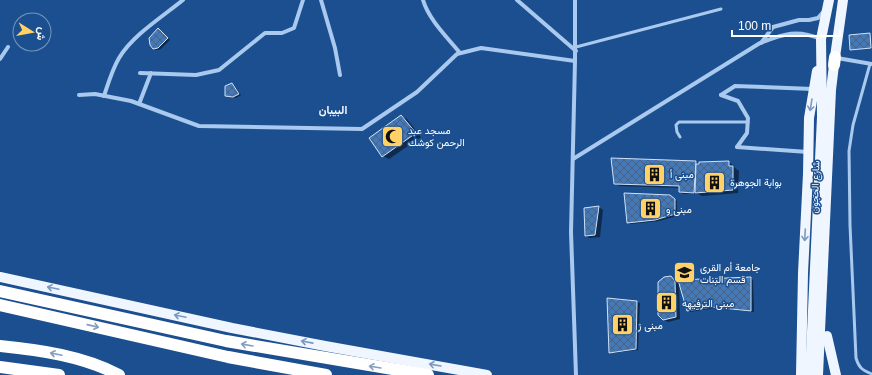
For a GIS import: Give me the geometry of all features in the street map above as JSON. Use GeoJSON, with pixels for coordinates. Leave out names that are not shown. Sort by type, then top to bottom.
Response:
{"type":"FeatureCollection","features":[{"type":"Feature","properties":{"kind":"highway"},"geometry":{"type":"LineString","coordinates":[[0,291],[226,341],[428,375]]}},
{"type":"Feature","properties":{"kind":"highway"},"geometry":{"type":"LineString","coordinates":[[0,306],[228,357],[326,375]]}},
{"type":"Feature","properties":{"kind":"highway"},"geometry":{"type":"LineString","coordinates":[[0,346],[36,350],[75,358],[119,375]]}},
{"type":"Feature","properties":{"kind":"highway"},"geometry":{"type":"LineString","coordinates":[[0,367],[58,375]]}},
{"type":"Feature","properties":{"kind":"main road","name":"شارع الحجون"},"geometry":{"type":"LineString","coordinates":[[810,375],[826,117],[843,0]]}},
{"type":"Feature","properties":{"kind":"main road","name":"شارع الحجون"},"geometry":{"type":"LineString","coordinates":[[818,375],[826,117],[821,39],[828,3]]}},
{"type":"Feature","properties":{"kind":"main road"},"geometry":{"type":"LineString","coordinates":[[801,375],[809,118],[821,39]]}},
{"type":"Feature","properties":{"kind":"main road"},"geometry":{"type":"LineString","coordinates":[[825,375],[836,114],[835,61]]}},
{"type":"Feature","properties":{"kind":"main road"},"geometry":{"type":"LineString","coordinates":[[0,277],[240,329],[487,375]]}},
{"type":"Feature","properties":{"kind":"main road"},"geometry":{"type":"LineString","coordinates":[[827,336],[836,375]]}},
{"type":"Feature","properties":{"kind":"main road"},"geometry":{"type":"LineString","coordinates":[[796,375],[802,346]]}},
{"type":"Feature","properties":{"kind":"street"},"geometry":{"type":"LineString","coordinates":[[104,96],[118,60],[125,48],[184,0]]}},
{"type":"Feature","properties":{"kind":"street"},"geometry":{"type":"LineString","coordinates":[[140,73],[196,75],[219,70],[265,33],[282,33],[294,28],[303,0]]}},
{"type":"Feature","properties":{"kind":"street"},"geometry":{"type":"LineString","coordinates":[[321,0],[335,48],[340,75]]}},
{"type":"Feature","properties":{"kind":"street"},"geometry":{"type":"LineString","coordinates":[[423,0],[425,8],[436,24],[460,53]]}},
{"type":"Feature","properties":{"kind":"street"},"geometry":{"type":"LineString","coordinates":[[517,0],[576,49]]}},
{"type":"Feature","properties":{"kind":"street"},"geometry":{"type":"LineString","coordinates":[[575,0],[576,61],[571,232],[576,375]]}},
{"type":"Feature","properties":{"kind":"street"},"geometry":{"type":"LineString","coordinates":[[760,43],[774,27],[799,20],[818,18],[828,3]]}},
{"type":"Feature","properties":{"kind":"street"},"geometry":{"type":"LineString","coordinates":[[573,159],[760,43],[790,33],[810,35],[821,39]]}},
{"type":"Feature","properties":{"kind":"street"},"geometry":{"type":"LineString","coordinates":[[0,59],[8,46]]}},
{"type":"Feature","properties":{"kind":"street"},"geometry":{"type":"LineString","coordinates":[[79,95],[95,94],[131,101],[198,126],[362,128],[416,92],[457,54],[460,53],[481,48],[576,61]]}},
{"type":"Feature","properties":{"kind":"street"},"geometry":{"type":"LineString","coordinates":[[835,61],[871,64]]}},
{"type":"Feature","properties":{"kind":"street"},"geometry":{"type":"LineString","coordinates":[[139,104],[151,73]]}},
{"type":"Feature","properties":{"kind":"street"},"geometry":{"type":"LineString","coordinates":[[809,152],[737,147],[747,133],[748,118],[738,101],[721,95],[735,86],[814,89]]}},
{"type":"Feature","properties":{"kind":"lane"},"geometry":{"type":"LineString","coordinates":[[576,49],[722,9]]}},
{"type":"Feature","properties":{"kind":"lane"},"geometry":{"type":"LineString","coordinates":[[871,64],[851,135],[850,225],[856,358],[858,366],[864,371],[872,374]]}},
{"type":"Feature","properties":{"kind":"lane"},"geometry":{"type":"LineString","coordinates":[[680,137],[677,132],[676,125],[680,122],[748,122]]}},
{"type":"Feature","properties":{"kind":"building"},"geometry":{"type":"Polygon","coordinates":[[[158,28],[168,38],[158,48],[153,49],[150,45],[149,38],[158,28]]]}},
{"type":"Feature","properties":{"kind":"building"},"geometry":{"type":"Polygon","coordinates":[[[870,33],[871,48],[850,50],[849,35],[870,33]]]}},
{"type":"Feature","properties":{"kind":"building"},"geometry":{"type":"Polygon","coordinates":[[[232,83],[239,94],[233,97],[225,96],[225,86],[232,83]]]}},
{"type":"Feature","properties":{"kind":"building","name":"مسجد عبد الرحمن كوشك"},"geometry":{"type":"Polygon","coordinates":[[[401,115],[416,133],[382,157],[369,138],[401,115]]]}},
{"type":"Feature","properties":{"kind":"building","name":"مبنى أ"},"geometry":{"type":"Polygon","coordinates":[[[611,158],[696,161],[694,193],[679,192],[679,186],[614,184],[611,158]]]}},
{"type":"Feature","properties":{"kind":"building","name":"بوابة الجوهرة"},"geometry":{"type":"Polygon","coordinates":[[[729,161],[729,166],[733,166],[733,190],[695,193],[696,164],[699,164],[699,162],[729,161]]]}},
{"type":"Feature","properties":{"kind":"building","name":"مبنى و"},"geometry":{"type":"Polygon","coordinates":[[[624,193],[670,195],[675,199],[675,214],[655,220],[627,223],[624,193]]]}},
{"type":"Feature","properties":{"kind":"building"},"geometry":{"type":"Polygon","coordinates":[[[599,206],[595,235],[585,236],[584,208],[599,206]]]}},
{"type":"Feature","properties":{"kind":"building","name":"مبنى الترفيهه"},"geometry":{"type":"Polygon","coordinates":[[[671,276],[675,281],[676,317],[663,320],[658,315],[658,282],[664,277],[671,276]]]}},
{"type":"Feature","properties":{"kind":"building"},"geometry":{"type":"Polygon","coordinates":[[[751,277],[751,311],[712,307],[687,311],[678,280],[751,277]]]}},
{"type":"Feature","properties":{"kind":"building","name":"مبنى ز"},"geometry":{"type":"Polygon","coordinates":[[[607,298],[637,301],[636,349],[609,353],[607,298]]]}},
{"type":"Feature","properties":{"kind":"place","name":"مسجد عبد الرحمن كوشك"},"geometry":{"type":"Point","coordinates":[392,136]}},
{"type":"Feature","properties":{"kind":"place","name":"مبنى أ"},"geometry":{"type":"Point","coordinates":[654,174]}},
{"type":"Feature","properties":{"kind":"place","name":"بوابة الجوهرة"},"geometry":{"type":"Point","coordinates":[714,182]}},
{"type":"Feature","properties":{"kind":"place","name":"مبنى و"},"geometry":{"type":"Point","coordinates":[651,209]}},
{"type":"Feature","properties":{"kind":"place","name":"جامعة أم القرى قسم البنات"},"geometry":{"type":"Point","coordinates":[685,273]}},
{"type":"Feature","properties":{"kind":"place","name":"مبنى الترفيهه"},"geometry":{"type":"Point","coordinates":[667,303]}},
{"type":"Feature","properties":{"kind":"place","name":"مبنى ز"},"geometry":{"type":"Point","coordinates":[622,325]}},
{"type":"Feature","properties":{"kind":"district","name":"البيبان"},"geometry":{"type":"Point","coordinates":[333,110]}}]}
